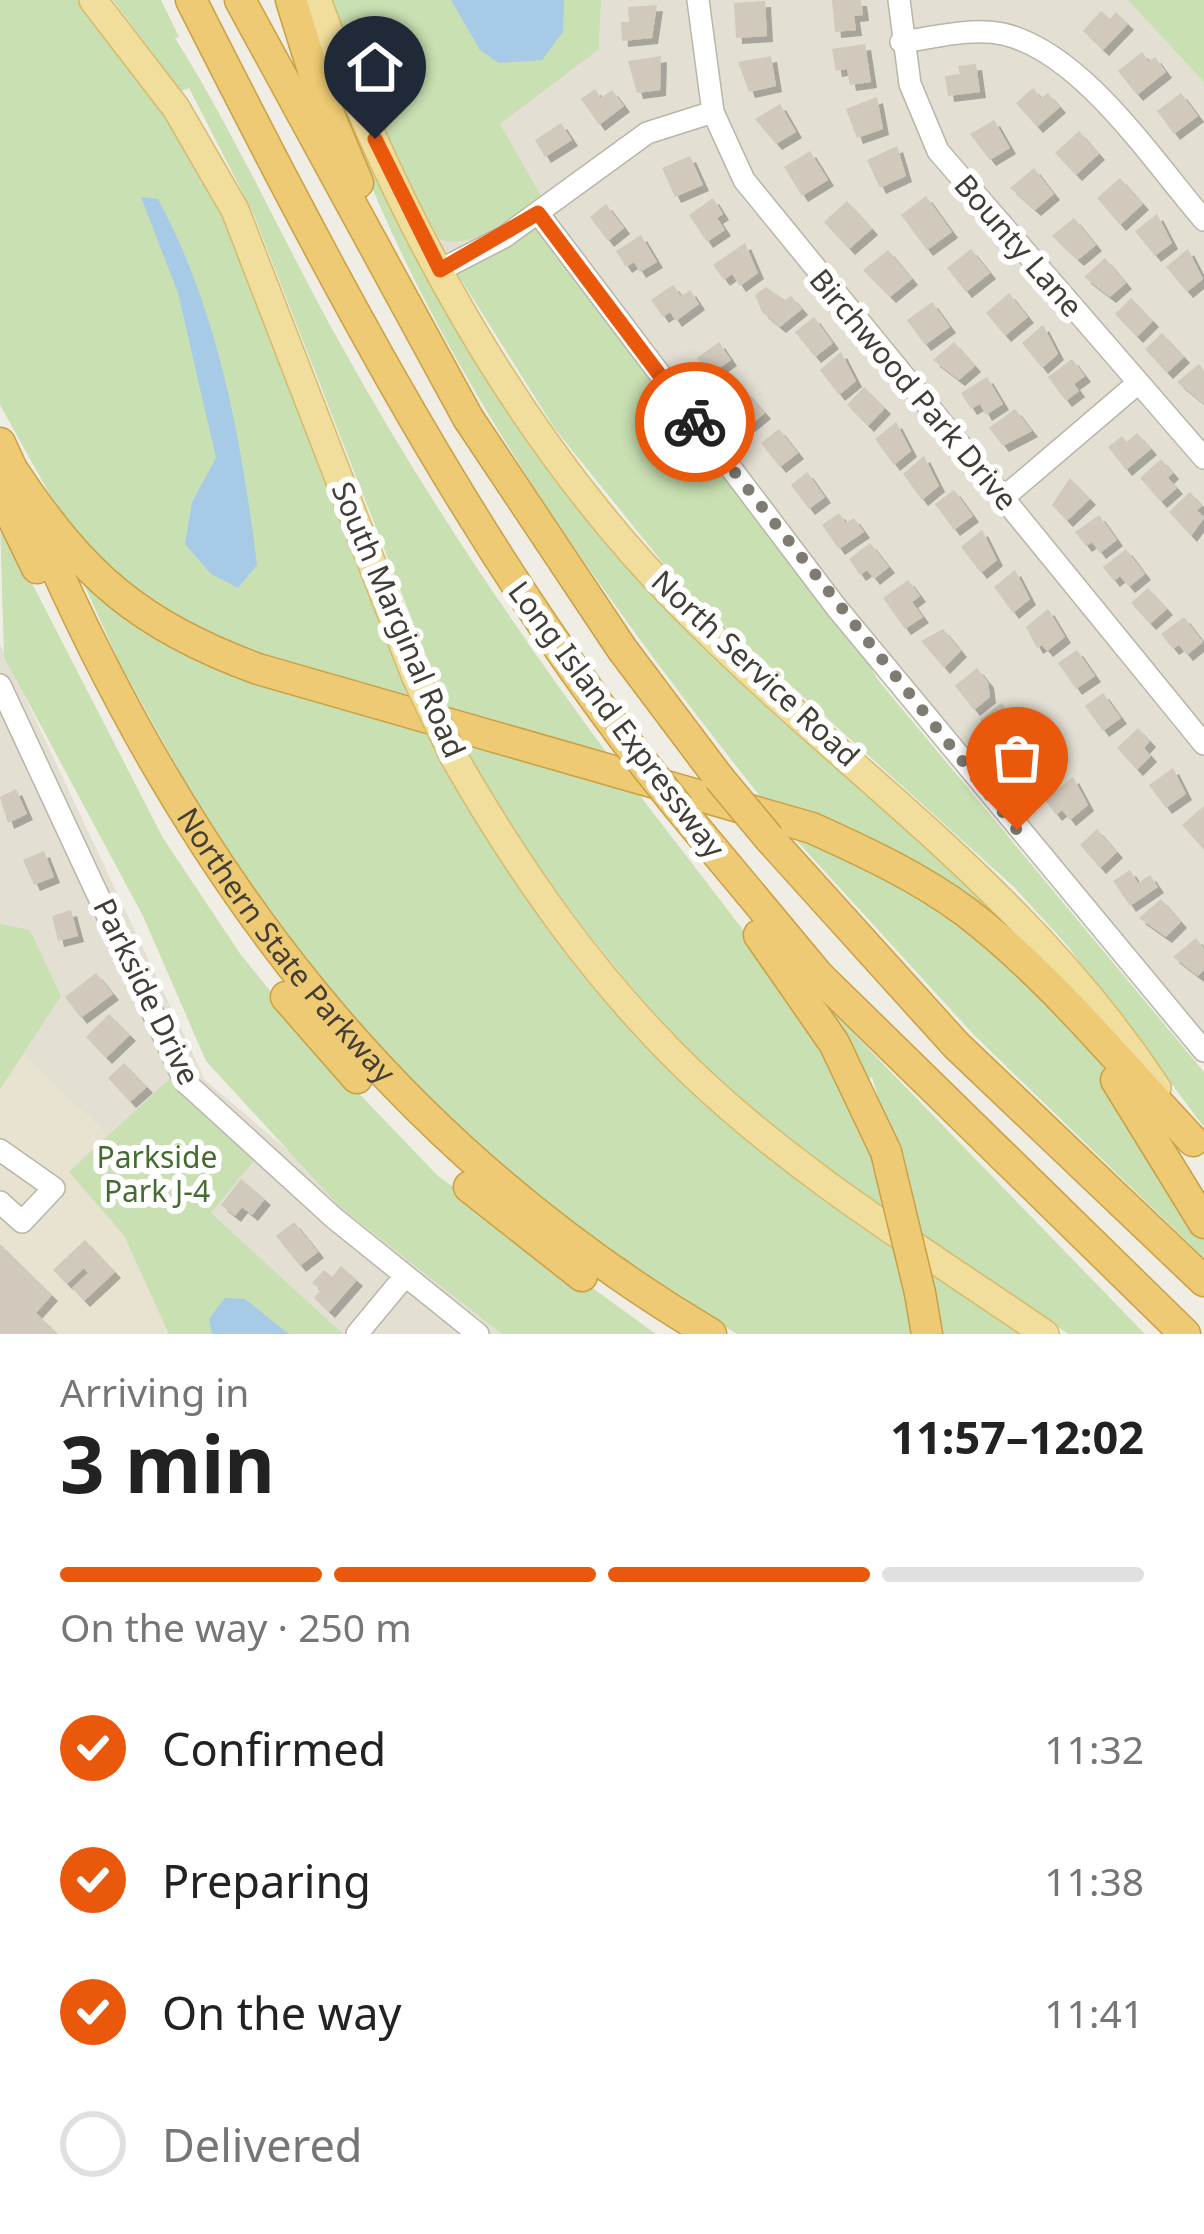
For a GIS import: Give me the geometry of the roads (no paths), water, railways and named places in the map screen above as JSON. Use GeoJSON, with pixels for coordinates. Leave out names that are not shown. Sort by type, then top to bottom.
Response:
{"type":"FeatureCollection","features":[{"type":"Feature","properties":{"kind":"highway"},"geometry":{"type":"LineString","coordinates":[[173,0],[213,44]]}},
{"type":"Feature","properties":{"kind":"highway","name":"Long Island Expressway"},"geometry":{"type":"LineString","coordinates":[[190,0],[408,416],[487,545],[722,874],[1042,1200],[1185,1334]]}},
{"type":"Feature","properties":{"kind":"highway","name":"Long Island Expressway"},"geometry":{"type":"LineString","coordinates":[[241,0],[406,312],[530,516],[719,778],[956,1045],[1204,1281]]}},
{"type":"Feature","properties":{"kind":"highway"},"geometry":{"type":"LineString","coordinates":[[291,0],[320,93],[385,240],[406,312]]}},
{"type":"Feature","properties":{"kind":"highway","name":"Northern State Parkway"},"geometry":{"type":"LineString","coordinates":[[0,443],[7,482],[148,795],[287,1000],[341,1063],[456,1176],[546,1250],[670,1334]]}},
{"type":"Feature","properties":{"kind":"highway"},"geometry":{"type":"LineString","coordinates":[[7,482],[93,576],[156,625],[194,646],[258,669],[812,828],[890,865],[965,912],[1027,964],[1198,1149]]}},
{"type":"Feature","properties":{"kind":"highway","name":"Northern State Parkway"},"geometry":{"type":"LineString","coordinates":[[7,482],[181,811],[307,991],[395,1090],[485,1175],[588,1256],[711,1334]]}},
{"type":"Feature","properties":{"kind":"highway"},"geometry":{"type":"LineString","coordinates":[[722,874],[834,1043],[886,1152],[927,1334]]}},
{"type":"Feature","properties":{"kind":"highway"},"geometry":{"type":"LineString","coordinates":[[1082,1025],[1204,1223]]}},
{"type":"Feature","properties":{"kind":"highway"},"geometry":{"type":"LineString","coordinates":[[1042,1200],[1069,1242],[1157,1334]]}},
{"type":"Feature","properties":{"kind":"main road","name":"South Marginal Road"},"geometry":{"type":"LineString","coordinates":[[93,0],[176,108],[235,210],[416,676],[454,757],[506,848],[562,928],[695,1076],[764,1136],[890,1230],[1045,1334]]}},
{"type":"Feature","properties":{"kind":"main road","name":"North Service Road"},"geometry":{"type":"LineString","coordinates":[[317,0],[394,181],[440,270],[518,400],[634,554],[754,676],[946,842],[1024,919],[1088,992],[1198,1149]]}},
{"type":"Feature","properties":{"kind":"street","name":"Birchwood Park Drive"},"geometry":{"type":"LineString","coordinates":[[698,0],[712,112],[744,180],[1204,744]]}},
{"type":"Feature","properties":{"kind":"street","name":"Bounty Lane"},"geometry":{"type":"LineString","coordinates":[[899,0],[901,42],[925,128],[957,179],[1204,458]]}},
{"type":"Feature","properties":{"kind":"street"},"geometry":{"type":"LineString","coordinates":[[901,42],[974,32],[1034,44],[1083,82],[1204,220]]}},
{"type":"Feature","properties":{"kind":"street"},"geometry":{"type":"LineString","coordinates":[[440,270],[538,213],[646,134],[712,112]]}},
{"type":"Feature","properties":{"kind":"street"},"geometry":{"type":"LineString","coordinates":[[538,213],[836,607],[1204,1051]]}},
{"type":"Feature","properties":{"kind":"street"},"geometry":{"type":"LineString","coordinates":[[1004,498],[1138,383]]}},
{"type":"Feature","properties":{"kind":"street","name":"Parkside Drive"},"geometry":{"type":"LineString","coordinates":[[0,685],[185,1082],[405,1276],[478,1334]]}},
{"type":"Feature","properties":{"kind":"street"},"geometry":{"type":"LineString","coordinates":[[0,1150],[54,1188],[22,1222],[0,1202]]}},
{"type":"Feature","properties":{"kind":"street"},"geometry":{"type":"LineString","coordinates":[[358,1334],[405,1276]]}},
{"type":"Feature","properties":{"kind":"water"},"geometry":{"type":"Polygon","coordinates":[[[451,0],[564,0],[563,32],[542,60],[499,63],[480,50],[451,0]]]}},
{"type":"Feature","properties":{"kind":"water"},"geometry":{"type":"Polygon","coordinates":[[[141,197],[158,199],[179,242],[224,377],[257,565],[238,588],[211,574],[185,544],[192,502],[216,458],[178,293],[141,197]]]}},
{"type":"Feature","properties":{"kind":"water"},"geometry":{"type":"Polygon","coordinates":[[[225,1298],[245,1299],[289,1334],[212,1334],[209,1319],[225,1298]]]}},
{"type":"Feature","properties":{"kind":"park label","name":"Parkside Park J-4"},"geometry":{"type":"Point","coordinates":[157,1175]}}]}
